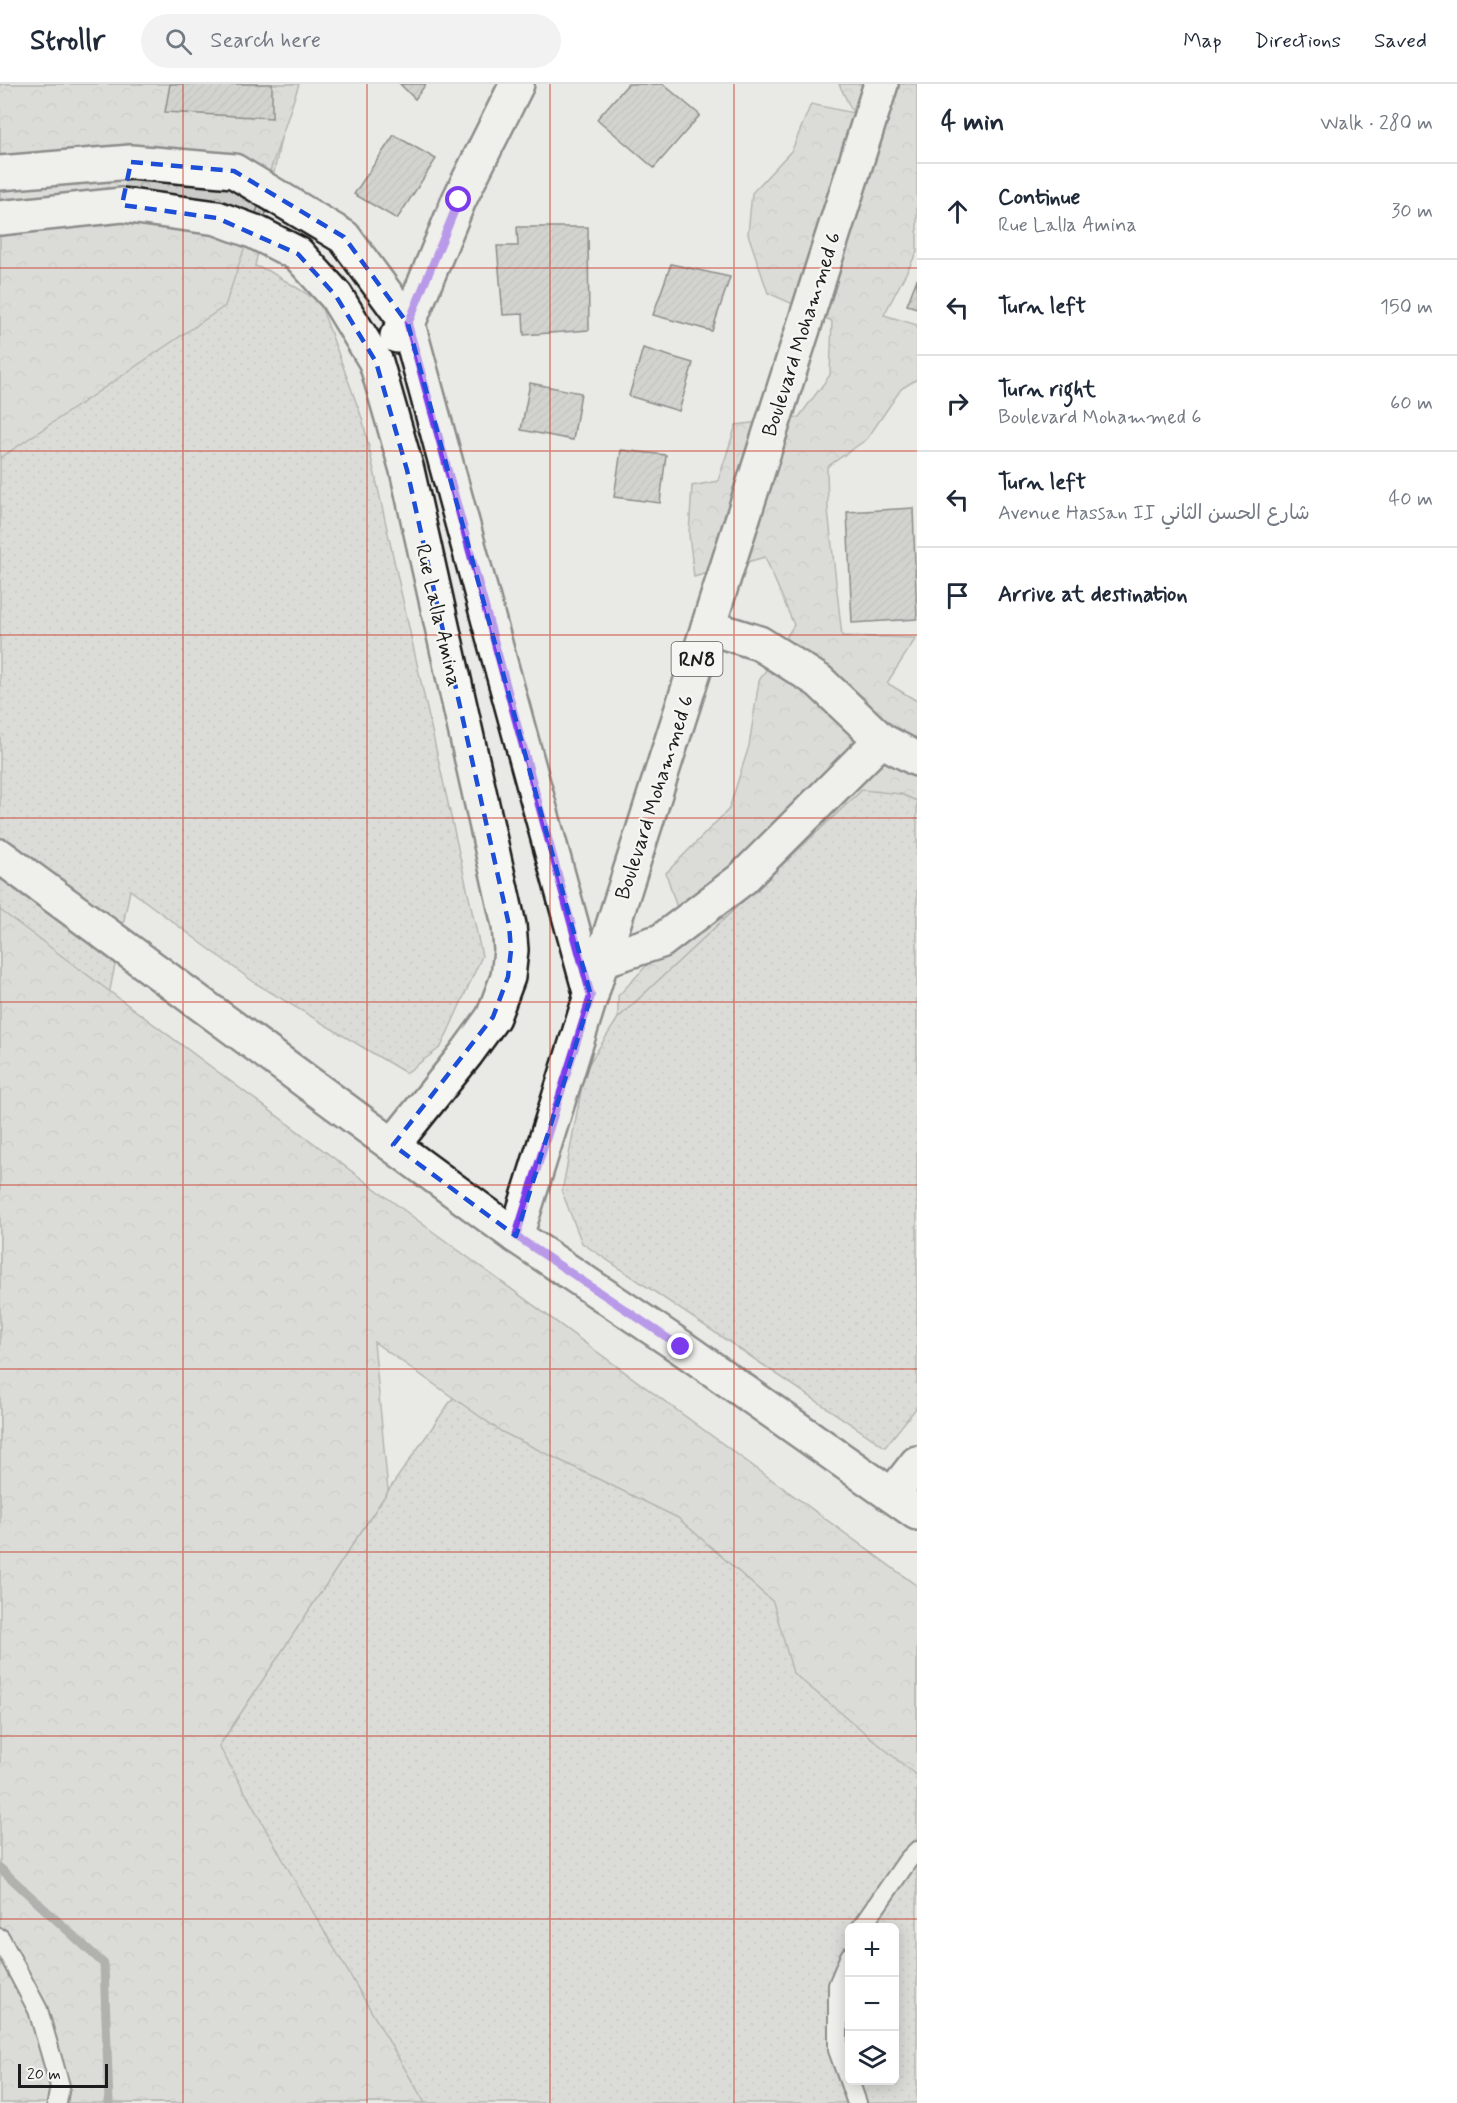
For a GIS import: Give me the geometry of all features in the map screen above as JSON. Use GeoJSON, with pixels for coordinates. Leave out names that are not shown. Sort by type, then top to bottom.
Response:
{"type":"FeatureCollection","features":[{"type":"Feature","properties":{"kind":"street"},"geometry":{"type":"LineString","coordinates":[[376,362],[408,324],[459,200],[517,84]]}},
{"type":"Feature","properties":{"kind":"street","name":"Boulevard Mohammed 6"},"geometry":{"type":"LineString","coordinates":[[516,1236],[881,84]]}},
{"type":"Feature","properties":{"kind":"street"},"geometry":{"type":"LineString","coordinates":[[122,205],[130,162]]}},
{"type":"Feature","properties":{"kind":"street"},"geometry":{"type":"LineString","coordinates":[[0,173],[130,162],[234,171],[344,237],[408,324],[591,996]]}},
{"type":"Feature","properties":{"kind":"street","name":"Rue Lalla Amina"},"geometry":{"type":"LineString","coordinates":[[0,218],[122,205],[218,218],[255,232],[298,254],[336,296],[376,362],[407,470],[509,925],[511,950],[508,977],[493,1017],[393,1145]]}},
{"type":"Feature","properties":{"kind":"street"},"geometry":{"type":"LineString","coordinates":[[708,627],[759,643],[819,681],[881,740],[917,759]]}},
{"type":"Feature","properties":{"kind":"street"},"geometry":{"type":"LineString","coordinates":[[602,960],[661,941],[742,879],[881,740]]}},
{"type":"Feature","properties":{"kind":"street"},"geometry":{"type":"LineString","coordinates":[[0,856],[516,1236],[681,1347],[904,1504],[917,1463]]}},
{"type":"Feature","properties":{"kind":"lane"},"geometry":{"type":"LineString","coordinates":[[864,1923],[908,1860],[917,1851]]}},
{"type":"Feature","properties":{"kind":"lane"},"geometry":{"type":"LineString","coordinates":[[0,1938],[38,2010],[60,2086],[57,2103]]}},
{"type":"Feature","properties":{"kind":"lane"},"geometry":{"type":"LineString","coordinates":[[845,1967],[838,1985],[838,2050],[857,2103]]}},
{"type":"Feature","properties":{"kind":"highlighted area"},"geometry":{"type":"Polygon","coordinates":[[[131,162],[234,171],[344,237],[408,324],[591,996],[516,1236],[393,1145],[493,1017],[508,977],[511,950],[509,925],[407,470],[376,362],[336,296],[298,254],[217,218],[122,205],[131,162]]]}},
{"type":"Feature","properties":{"kind":"green space"},"geometry":{"type":"Polygon","coordinates":[[[0,84],[292,84],[255,266],[269,271],[319,301],[363,421],[482,956],[441,1047],[406,1073],[255,983],[130,890],[0,1538],[0,84]]]}},
{"type":"Feature","properties":{"kind":"green space"},"geometry":{"type":"Polygon","coordinates":[[[0,84],[299,84],[225,306],[0,458],[0,84]]]}},
{"type":"Feature","properties":{"kind":"green space"},"geometry":{"type":"Polygon","coordinates":[[[839,84],[917,84],[917,252],[884,315],[917,325],[917,379],[901,389],[867,439],[827,467],[828,510],[842,636],[916,638],[887,683],[917,701],[917,801],[901,794],[862,790],[618,1018],[618,996],[677,933],[678,911],[666,873],[729,809],[749,746],[759,681],[794,625],[765,557],[694,577],[689,534],[692,486],[718,481],[736,425],[799,417],[830,375],[832,321],[768,293],[748,234],[752,193],[792,150],[811,104],[853,113],[839,84]]]}},
{"type":"Feature","properties":{"kind":"green space"},"geometry":{"type":"Polygon","coordinates":[[[867,785],[917,801],[917,1407],[885,1447],[582,1243],[562,1192],[585,1070],[618,1018],[867,785]]]}},
{"type":"Feature","properties":{"kind":"green space"},"geometry":{"type":"Polygon","coordinates":[[[0,910],[432,1231],[917,1586],[917,1776],[793,1673],[773,1602],[678,1518],[502,1432],[374,1342],[388,1491],[219,1746],[425,2103],[0,2103],[0,910]]]}},
{"type":"Feature","properties":{"kind":"green space"},"geometry":{"type":"Polygon","coordinates":[[[457,1392],[917,1613],[917,2103],[104,2103],[219,1746],[388,1491],[457,1392]]]}},
{"type":"Feature","properties":{"kind":"building"},"geometry":{"type":"Polygon","coordinates":[[[170,84],[272,84],[272,118],[165,112],[170,84]]]}},
{"type":"Feature","properties":{"kind":"building"},"geometry":{"type":"Polygon","coordinates":[[[400,84],[426,84],[415,99],[400,84]]]}},
{"type":"Feature","properties":{"kind":"building"},"geometry":{"type":"Polygon","coordinates":[[[628,84],[663,84],[700,115],[654,168],[597,119],[628,84]]]}},
{"type":"Feature","properties":{"kind":"building"},"geometry":{"type":"Polygon","coordinates":[[[394,135],[436,159],[397,219],[354,194],[394,135]]]}},
{"type":"Feature","properties":{"kind":"building"},"geometry":{"type":"Polygon","coordinates":[[[517,227],[588,227],[589,330],[524,335],[523,314],[503,315],[497,246],[518,246],[517,227]]]}},
{"type":"Feature","properties":{"kind":"building"},"geometry":{"type":"Polygon","coordinates":[[[671,264],[730,277],[712,331],[653,315],[671,264]]]}},
{"type":"Feature","properties":{"kind":"building"},"geometry":{"type":"Polygon","coordinates":[[[917,279],[917,308],[907,305],[917,279]]]}},
{"type":"Feature","properties":{"kind":"building"},"geometry":{"type":"Polygon","coordinates":[[[643,348],[693,363],[679,411],[629,396],[643,348]]]}},
{"type":"Feature","properties":{"kind":"building"},"geometry":{"type":"Polygon","coordinates":[[[530,383],[581,393],[573,440],[521,430],[530,383]]]}},
{"type":"Feature","properties":{"kind":"building"},"geometry":{"type":"Polygon","coordinates":[[[621,450],[666,455],[660,503],[614,497],[621,450]]]}},
{"type":"Feature","properties":{"kind":"building"},"geometry":{"type":"Polygon","coordinates":[[[913,508],[917,619],[852,623],[847,512],[913,508]]]}},
{"type":"Feature","properties":{"kind":"waterway"},"geometry":{"type":"LineString","coordinates":[[0,1868],[104,1964],[109,2103]]}},
{"type":"Feature","properties":{"kind":"route"},"geometry":{"type":"LineString","coordinates":[[459,200],[408,324],[591,996],[516,1236],[681,1347]]}}]}
